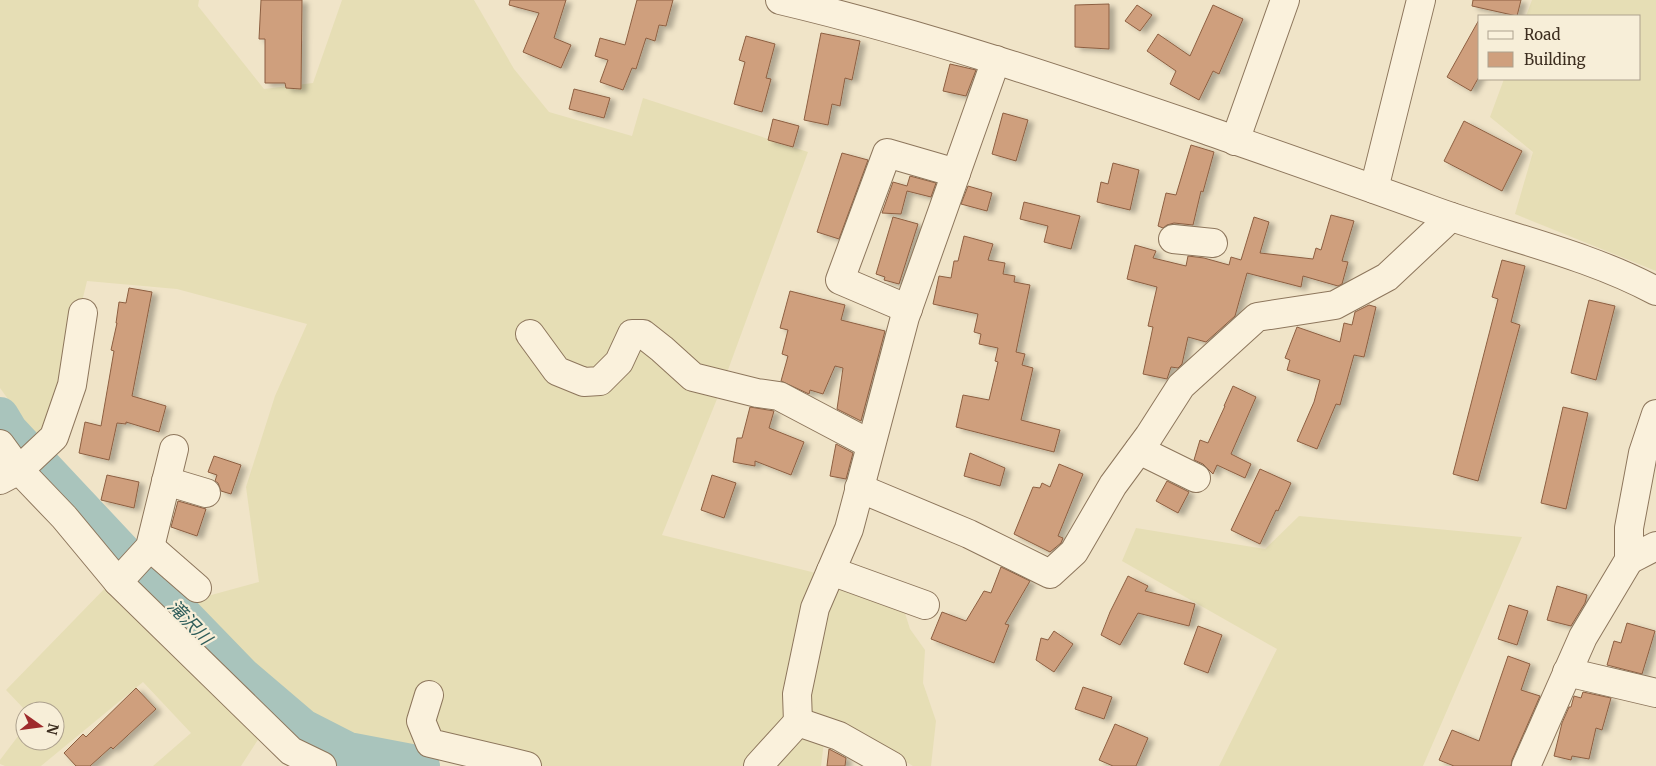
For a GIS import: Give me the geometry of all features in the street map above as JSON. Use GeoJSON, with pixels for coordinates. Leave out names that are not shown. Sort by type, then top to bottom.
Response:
{"type":"FeatureCollection","features":[{"type":"Feature","properties":{"kind":"street"},"geometry":{"type":"LineString","coordinates":[[780,0],[832,6],[1101,94],[1450,217],[1596,263],[1656,291]]}},
{"type":"Feature","properties":{"kind":"street"},"geometry":{"type":"LineString","coordinates":[[1235,141],[1285,0]]}},
{"type":"Feature","properties":{"kind":"street"},"geometry":{"type":"LineString","coordinates":[[1374,189],[1421,0]]}},
{"type":"Feature","properties":{"kind":"street"},"geometry":{"type":"LineString","coordinates":[[758,766],[798,722],[796,694],[815,608],[848,530],[908,308],[996,60]]}},
{"type":"Feature","properties":{"kind":"street"},"geometry":{"type":"LineString","coordinates":[[908,308],[840,280],[887,153],[956,173]]}},
{"type":"Feature","properties":{"kind":"street"},"geometry":{"type":"LineString","coordinates":[[859,488],[970,534],[1050,574],[1074,552],[1113,485],[1139,450],[1181,386],[1257,317],[1335,305],[1387,277],[1450,217]]}},
{"type":"Feature","properties":{"kind":"street"},"geometry":{"type":"LineString","coordinates":[[1174,239],[1213,243]]}},
{"type":"Feature","properties":{"kind":"street"},"geometry":{"type":"LineString","coordinates":[[9,475],[54,437],[72,385],[84,313]]}},
{"type":"Feature","properties":{"kind":"street"},"geometry":{"type":"LineString","coordinates":[[530,334],[557,371],[584,382],[600,381],[619,362],[632,334],[643,334],[693,377],[757,393],[779,396],[870,444]]}},
{"type":"Feature","properties":{"kind":"street"},"geometry":{"type":"LineString","coordinates":[[1526,766],[1583,637],[1629,560],[1629,528],[1643,453],[1656,414]]}},
{"type":"Feature","properties":{"kind":"street"},"geometry":{"type":"LineString","coordinates":[[0,444],[9,475],[64,517],[118,582],[291,751],[322,766]]}},
{"type":"Feature","properties":{"kind":"street"},"geometry":{"type":"LineString","coordinates":[[118,582],[150,547],[174,448]]}},
{"type":"Feature","properties":{"kind":"street"},"geometry":{"type":"LineString","coordinates":[[1139,450],[1196,478]]}},
{"type":"Feature","properties":{"kind":"street"},"geometry":{"type":"LineString","coordinates":[[166,481],[206,493]]}},
{"type":"Feature","properties":{"kind":"street"},"geometry":{"type":"LineString","coordinates":[[1629,560],[1656,546]]}},
{"type":"Feature","properties":{"kind":"street"},"geometry":{"type":"LineString","coordinates":[[150,547],[197,588]]}},
{"type":"Feature","properties":{"kind":"street"},"geometry":{"type":"LineString","coordinates":[[831,571],[925,604]]}},
{"type":"Feature","properties":{"kind":"street"},"geometry":{"type":"LineString","coordinates":[[1567,672],[1656,694]]}},
{"type":"Feature","properties":{"kind":"street"},"geometry":{"type":"LineString","coordinates":[[429,695],[421,721],[430,743],[526,766]]}},
{"type":"Feature","properties":{"kind":"street"},"geometry":{"type":"LineString","coordinates":[[798,722],[839,736],[892,766]]}},
{"type":"Feature","properties":{"kind":"shaded area"},"geometry":{"type":"Polygon","coordinates":[[[0,0],[199,0],[198,6],[264,89],[313,83],[342,0],[474,0],[514,69],[549,112],[632,136],[643,98],[808,152],[721,389],[662,535],[820,574],[789,687],[783,723],[747,766],[463,766],[453,757],[381,746],[328,728],[302,707],[201,614],[193,600],[259,582],[246,487],[275,396],[307,324],[177,289],[87,281],[52,425],[34,435],[0,388],[0,0]]]}},
{"type":"Feature","properties":{"kind":"shaded area"},"geometry":{"type":"Polygon","coordinates":[[[1532,0],[1656,0],[1656,271],[1515,214],[1533,152],[1490,117],[1504,80],[1641,80],[1641,15],[1526,15],[1532,0]]]}},
{"type":"Feature","properties":{"kind":"shaded area"},"geometry":{"type":"Polygon","coordinates":[[[1299,516],[1522,537],[1423,766],[1219,766],[1277,649],[1122,561],[1136,528],[1265,549],[1299,516]]]}},
{"type":"Feature","properties":{"kind":"shaded area"},"geometry":{"type":"Polygon","coordinates":[[[832,580],[904,610],[910,629],[925,650],[923,683],[936,721],[931,766],[913,766],[861,735],[810,712],[809,685],[832,580]]]}},
{"type":"Feature","properties":{"kind":"shaded area"},"geometry":{"type":"Polygon","coordinates":[[[110,583],[261,735],[241,766],[153,766],[191,733],[143,682],[65,746],[65,701],[16,701],[6,690],[110,583]]]}},
{"type":"Feature","properties":{"kind":"shaded area"},"geometry":{"type":"Polygon","coordinates":[[[795,733],[824,742],[821,766],[766,766],[795,733]]]}},
{"type":"Feature","properties":{"kind":"shaded area"},"geometry":{"type":"Polygon","coordinates":[[[15,740],[15,751],[59,751],[41,766],[5,766],[0,764],[0,760],[15,740]]]}},
{"type":"Feature","properties":{"kind":"building"},"geometry":{"type":"Polygon","coordinates":[[[261,0],[302,0],[301,89],[286,88],[285,83],[265,83],[265,39],[259,39],[261,0]]]}},
{"type":"Feature","properties":{"kind":"building"},"geometry":{"type":"Polygon","coordinates":[[[510,0],[566,0],[554,38],[571,45],[561,68],[523,52],[539,13],[509,5],[510,0]]]}},
{"type":"Feature","properties":{"kind":"building"},"geometry":{"type":"Polygon","coordinates":[[[637,0],[673,0],[666,26],[659,25],[655,41],[646,38],[636,69],[632,68],[623,90],[600,82],[608,60],[595,56],[600,38],[625,45],[637,0]]]}},
{"type":"Feature","properties":{"kind":"building"},"geometry":{"type":"Polygon","coordinates":[[[1473,0],[1521,0],[1517,15],[1472,6],[1473,0]]]}},
{"type":"Feature","properties":{"kind":"building"},"geometry":{"type":"Polygon","coordinates":[[[1109,4],[1109,49],[1075,47],[1075,5],[1109,4]]]}},
{"type":"Feature","properties":{"kind":"building"},"geometry":{"type":"Polygon","coordinates":[[[1137,5],[1152,15],[1140,31],[1125,21],[1137,5]]]}},
{"type":"Feature","properties":{"kind":"building"},"geometry":{"type":"Polygon","coordinates":[[[1213,5],[1243,19],[1219,74],[1213,71],[1199,100],[1170,84],[1176,71],[1147,51],[1158,34],[1190,56],[1213,5]]]}},
{"type":"Feature","properties":{"kind":"building"},"geometry":{"type":"Polygon","coordinates":[[[1478,22],[1478,79],[1471,91],[1447,77],[1478,22]]]}},
{"type":"Feature","properties":{"kind":"building"},"geometry":{"type":"Polygon","coordinates":[[[821,33],[860,41],[852,80],[845,78],[840,106],[832,104],[828,125],[804,120],[821,33]]]}},
{"type":"Feature","properties":{"kind":"building"},"geometry":{"type":"Polygon","coordinates":[[[746,36],[775,44],[766,78],[771,79],[762,112],[734,104],[745,62],[739,60],[746,36]]]}},
{"type":"Feature","properties":{"kind":"building"},"geometry":{"type":"Polygon","coordinates":[[[950,64],[976,70],[966,96],[943,91],[950,64]]]}},
{"type":"Feature","properties":{"kind":"building"},"geometry":{"type":"Polygon","coordinates":[[[574,89],[610,98],[604,118],[569,109],[574,89]]]}},
{"type":"Feature","properties":{"kind":"building"},"geometry":{"type":"Polygon","coordinates":[[[1003,113],[1028,120],[1016,161],[992,154],[1003,113]]]}},
{"type":"Feature","properties":{"kind":"building"},"geometry":{"type":"Polygon","coordinates":[[[773,119],[799,126],[793,147],[768,140],[773,119]]]}},
{"type":"Feature","properties":{"kind":"building"},"geometry":{"type":"Polygon","coordinates":[[[1464,121],[1522,151],[1502,191],[1444,161],[1464,121]]]}},
{"type":"Feature","properties":{"kind":"building"},"geometry":{"type":"Polygon","coordinates":[[[1191,145],[1214,152],[1203,192],[1201,191],[1193,225],[1174,223],[1163,228],[1158,226],[1166,193],[1176,195],[1191,145]]]}},
{"type":"Feature","properties":{"kind":"building"},"geometry":{"type":"Polygon","coordinates":[[[842,153],[868,160],[839,239],[817,232],[842,153]]]}},
{"type":"Feature","properties":{"kind":"building"},"geometry":{"type":"Polygon","coordinates":[[[1113,163],[1139,170],[1130,210],[1097,202],[1101,182],[1108,184],[1113,163]]]}},
{"type":"Feature","properties":{"kind":"building"},"geometry":{"type":"Polygon","coordinates":[[[910,176],[936,183],[931,197],[907,191],[901,214],[882,213],[893,182],[907,186],[910,176]]]}},
{"type":"Feature","properties":{"kind":"building"},"geometry":{"type":"Polygon","coordinates":[[[968,186],[992,193],[987,211],[961,204],[968,186]]]}},
{"type":"Feature","properties":{"kind":"building"},"geometry":{"type":"Polygon","coordinates":[[[1024,202],[1080,216],[1071,249],[1044,242],[1048,226],[1020,219],[1024,202]]]}},
{"type":"Feature","properties":{"kind":"building"},"geometry":{"type":"Polygon","coordinates":[[[1331,215],[1354,221],[1342,261],[1348,262],[1342,284],[1338,286],[1303,276],[1301,287],[1247,273],[1235,316],[1206,342],[1188,337],[1182,364],[1178,368],[1171,367],[1167,379],[1143,374],[1153,327],[1148,326],[1157,287],[1127,279],[1135,245],[1156,251],[1153,258],[1186,266],[1188,256],[1229,265],[1231,257],[1241,260],[1254,217],[1269,222],[1260,253],[1313,259],[1316,248],[1321,250],[1331,215]]]}},
{"type":"Feature","properties":{"kind":"building"},"geometry":{"type":"Polygon","coordinates":[[[893,217],[918,224],[899,284],[884,280],[885,277],[876,274],[893,217]]]}},
{"type":"Feature","properties":{"kind":"building"},"geometry":{"type":"Polygon","coordinates":[[[964,236],[993,244],[988,260],[1005,263],[1003,274],[1015,276],[1014,282],[1030,285],[1016,352],[1025,354],[1022,365],[1033,368],[1021,420],[1060,430],[1054,452],[956,427],[963,395],[989,400],[998,362],[995,361],[998,348],[979,344],[981,334],[974,332],[978,314],[933,304],[939,276],[951,278],[954,261],[958,261],[964,236]]]}},
{"type":"Feature","properties":{"kind":"building"},"geometry":{"type":"Polygon","coordinates":[[[1502,260],[1525,266],[1511,322],[1520,325],[1478,481],[1453,474],[1498,299],[1492,297],[1502,260]]]}},
{"type":"Feature","properties":{"kind":"building"},"geometry":{"type":"Polygon","coordinates":[[[129,288],[152,292],[132,396],[166,406],[159,432],[126,422],[126,424],[117,423],[109,460],[79,453],[85,422],[101,426],[114,351],[111,350],[119,302],[126,303],[129,288]]]}},
{"type":"Feature","properties":{"kind":"building"},"geometry":{"type":"Polygon","coordinates":[[[790,291],[845,305],[841,320],[885,331],[861,421],[837,409],[843,368],[835,366],[823,394],[810,390],[809,394],[781,381],[788,356],[782,354],[788,330],[780,328],[790,291]]]}},
{"type":"Feature","properties":{"kind":"building"},"geometry":{"type":"Polygon","coordinates":[[[1589,300],[1615,306],[1596,380],[1571,373],[1589,300]]]}},
{"type":"Feature","properties":{"kind":"building"},"geometry":{"type":"Polygon","coordinates":[[[1369,305],[1376,307],[1364,357],[1354,355],[1340,405],[1336,404],[1317,449],[1297,441],[1314,402],[1320,380],[1287,370],[1290,360],[1285,358],[1297,327],[1340,342],[1344,323],[1352,325],[1355,312],[1369,305]]]}},
{"type":"Feature","properties":{"kind":"building"},"geometry":{"type":"Polygon","coordinates":[[[1233,386],[1256,397],[1231,454],[1251,464],[1245,478],[1217,465],[1213,474],[1203,464],[1194,460],[1200,440],[1208,443],[1233,386]]]}},
{"type":"Feature","properties":{"kind":"building"},"geometry":{"type":"Polygon","coordinates":[[[750,407],[774,411],[769,428],[804,442],[791,475],[755,461],[755,466],[733,462],[737,438],[742,438],[750,407]]]}},
{"type":"Feature","properties":{"kind":"building"},"geometry":{"type":"Polygon","coordinates":[[[1563,407],[1588,413],[1566,509],[1541,503],[1563,407]]]}},
{"type":"Feature","properties":{"kind":"building"},"geometry":{"type":"Polygon","coordinates":[[[836,444],[853,453],[846,479],[830,476],[836,444]]]}},
{"type":"Feature","properties":{"kind":"building"},"geometry":{"type":"Polygon","coordinates":[[[970,453],[1005,468],[1000,486],[964,476],[970,453]]]}},
{"type":"Feature","properties":{"kind":"building"},"geometry":{"type":"Polygon","coordinates":[[[214,456],[241,465],[231,494],[221,491],[218,483],[215,481],[217,475],[208,472],[214,456]]]}},
{"type":"Feature","properties":{"kind":"building"},"geometry":{"type":"Polygon","coordinates":[[[1059,464],[1083,474],[1058,536],[1063,538],[1061,543],[1050,552],[1014,534],[1033,487],[1040,488],[1042,483],[1050,487],[1059,464]]]}},
{"type":"Feature","properties":{"kind":"building"},"geometry":{"type":"Polygon","coordinates":[[[1260,469],[1291,483],[1260,544],[1231,530],[1260,469]]]}},
{"type":"Feature","properties":{"kind":"building"},"geometry":{"type":"Polygon","coordinates":[[[107,475],[139,482],[134,508],[101,500],[107,475]]]}},
{"type":"Feature","properties":{"kind":"building"},"geometry":{"type":"Polygon","coordinates":[[[712,475],[736,483],[724,518],[701,510],[712,475]]]}},
{"type":"Feature","properties":{"kind":"building"},"geometry":{"type":"Polygon","coordinates":[[[1167,481],[1189,492],[1178,513],[1156,501],[1167,481]]]}},
{"type":"Feature","properties":{"kind":"building"},"geometry":{"type":"Polygon","coordinates":[[[178,501],[206,509],[197,536],[171,527],[178,501]]]}},
{"type":"Feature","properties":{"kind":"building"},"geometry":{"type":"Polygon","coordinates":[[[1001,567],[1030,581],[1005,624],[1009,625],[994,663],[931,639],[942,612],[966,621],[984,591],[991,593],[1001,567]]]}},
{"type":"Feature","properties":{"kind":"building"},"geometry":{"type":"Polygon","coordinates":[[[1128,576],[1148,586],[1145,591],[1195,604],[1189,626],[1138,613],[1120,645],[1101,635],[1128,576]]]}},
{"type":"Feature","properties":{"kind":"building"},"geometry":{"type":"Polygon","coordinates":[[[1557,586],[1587,595],[1585,603],[1571,626],[1547,620],[1557,586]]]}},
{"type":"Feature","properties":{"kind":"building"},"geometry":{"type":"Polygon","coordinates":[[[1509,605],[1528,611],[1517,645],[1498,639],[1509,605]]]}},
{"type":"Feature","properties":{"kind":"building"},"geometry":{"type":"Polygon","coordinates":[[[1627,623],[1655,631],[1642,674],[1607,665],[1614,641],[1621,643],[1627,623]]]}},
{"type":"Feature","properties":{"kind":"building"},"geometry":{"type":"Polygon","coordinates":[[[1198,626],[1222,635],[1208,673],[1184,664],[1198,626]]]}},
{"type":"Feature","properties":{"kind":"building"},"geometry":{"type":"Polygon","coordinates":[[[1054,631],[1073,644],[1054,672],[1036,660],[1041,638],[1048,640],[1054,631]]]}},
{"type":"Feature","properties":{"kind":"building"},"geometry":{"type":"Polygon","coordinates":[[[1508,656],[1530,664],[1521,690],[1540,696],[1511,766],[1454,766],[1439,760],[1452,730],[1479,741],[1508,656]]]}},
{"type":"Feature","properties":{"kind":"building"},"geometry":{"type":"Polygon","coordinates":[[[1083,687],[1112,697],[1104,719],[1075,709],[1083,687]]]}},
{"type":"Feature","properties":{"kind":"building"},"geometry":{"type":"Polygon","coordinates":[[[136,688],[156,709],[113,749],[111,747],[90,766],[76,766],[64,753],[83,734],[86,737],[136,688]]]}},
{"type":"Feature","properties":{"kind":"building"},"geometry":{"type":"Polygon","coordinates":[[[1583,692],[1611,698],[1602,730],[1596,728],[1589,759],[1572,756],[1571,760],[1554,756],[1562,723],[1569,707],[1571,707],[1574,696],[1581,698],[1583,692]]]}},
{"type":"Feature","properties":{"kind":"building"},"geometry":{"type":"Polygon","coordinates":[[[1115,724],[1148,738],[1136,766],[1113,766],[1099,760],[1115,724]]]}},
{"type":"Feature","properties":{"kind":"building"},"geometry":{"type":"Polygon","coordinates":[[[829,749],[846,758],[845,766],[827,766],[829,749]]]}},
{"type":"Feature","properties":{"kind":"waterway","name":"滝沢川"},"geometry":{"type":"LineString","coordinates":[[0,416],[9,431],[242,676],[303,728],[348,751],[421,766]]}}]}
